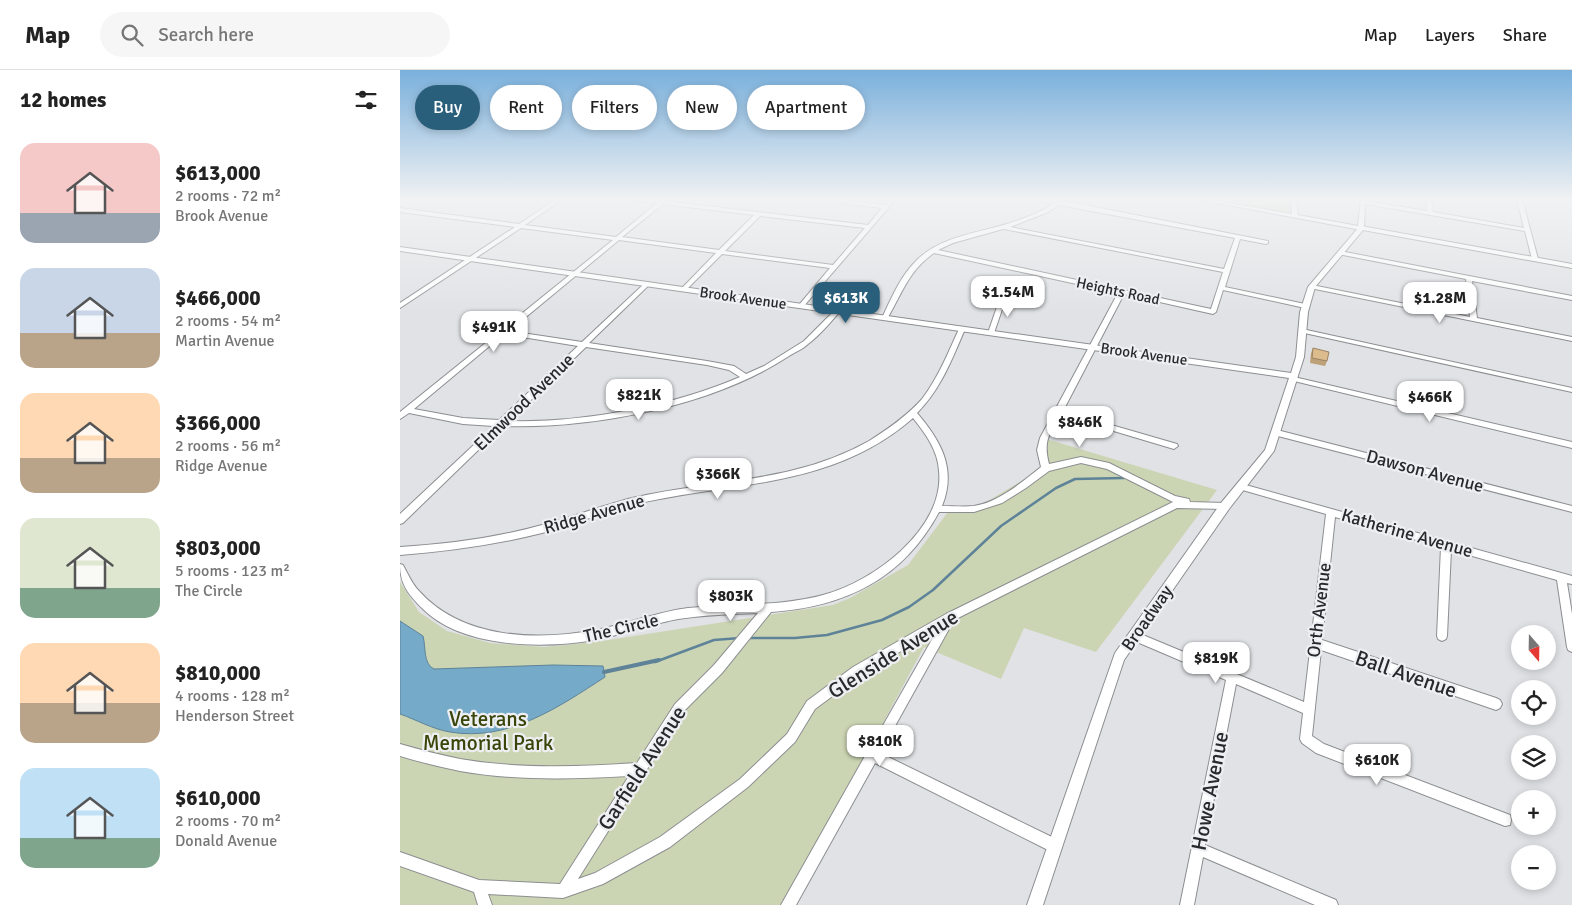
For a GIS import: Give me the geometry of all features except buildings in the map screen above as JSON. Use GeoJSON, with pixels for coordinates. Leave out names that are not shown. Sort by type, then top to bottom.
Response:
{"type":"FeatureCollection","features":[{"type":"Feature","properties":{"kind":"main road"},"geometry":{"type":"LineString","coordinates":[[1312,286],[1352,238]]}},
{"type":"Feature","properties":{"kind":"main road"},"geometry":{"type":"LineString","coordinates":[[1416,238],[1572,266]]}},
{"type":"Feature","properties":{"kind":"main road","name":"Brook Avenue"},"geometry":{"type":"LineString","coordinates":[[400,249],[1294,377]]}},
{"type":"Feature","properties":{"kind":"main road","name":"Broadway"},"geometry":{"type":"LineString","coordinates":[[1035,905],[1114,670],[1134,636],[1226,506],[1269,451],[1277,433],[1300,354],[1305,306],[1312,286]]}},
{"type":"Feature","properties":{"kind":"street"},"geometry":{"type":"LineString","coordinates":[[400,306],[502,238]]}},
{"type":"Feature","properties":{"kind":"street"},"geometry":{"type":"LineString","coordinates":[[609,238],[835,267]]}},
{"type":"Feature","properties":{"kind":"street"},"geometry":{"type":"LineString","coordinates":[[684,289],[734,238]]}},
{"type":"Feature","properties":{"kind":"street"},"geometry":{"type":"LineString","coordinates":[[801,306],[860,238]]}},
{"type":"Feature","properties":{"kind":"street"},"geometry":{"type":"LineString","coordinates":[[885,318],[914,267],[934,251],[972,238]]}},
{"type":"Feature","properties":{"kind":"street"},"geometry":{"type":"LineString","coordinates":[[1058,238],[1227,272]]}},
{"type":"Feature","properties":{"kind":"street"},"geometry":{"type":"LineString","coordinates":[[1238,238],[1221,288],[1305,306]]}},
{"type":"Feature","properties":{"kind":"street"},"geometry":{"type":"LineString","coordinates":[[1243,238],[1266,242]]}},
{"type":"Feature","properties":{"kind":"street"},"geometry":{"type":"LineString","coordinates":[[1530,238],[1535,259]]}},
{"type":"Feature","properties":{"kind":"street"},"geometry":{"type":"LineString","coordinates":[[400,416],[617,239]]}},
{"type":"Feature","properties":{"kind":"street","name":"Heights Road"},"geometry":{"type":"LineString","coordinates":[[934,251],[1213,312],[1221,288]]}},
{"type":"Feature","properties":{"kind":"street"},"geometry":{"type":"LineString","coordinates":[[1340,253],[1572,298]]}},
{"type":"Feature","properties":{"kind":"street"},"geometry":{"type":"LineString","coordinates":[[1469,279],[1474,320]]}},
{"type":"Feature","properties":{"kind":"street","name":"Elmwood Avenue"},"geometry":{"type":"LineString","coordinates":[[400,520],[647,284]]}},
{"type":"Feature","properties":{"kind":"street"},"geometry":{"type":"LineString","coordinates":[[1312,286],[1572,339]]}},
{"type":"Feature","properties":{"kind":"street"},"geometry":{"type":"LineString","coordinates":[[1046,468],[1041,450],[1044,438],[1122,292]]}},
{"type":"Feature","properties":{"kind":"street"},"geometry":{"type":"LineString","coordinates":[[991,333],[1004,295]]}},
{"type":"Feature","properties":{"kind":"street"},"geometry":{"type":"LineString","coordinates":[[408,410],[470,422],[549,423],[610,416],[670,403],[745,377],[800,346],[824,328],[837,311]]}},
{"type":"Feature","properties":{"kind":"street","name":"Ridge Avenue"},"geometry":{"type":"LineString","coordinates":[[400,551],[490,541],[545,528],[643,499],[750,484],[797,475],[866,447],[895,428],[913,413],[930,394],[944,371],[962,329]]}},
{"type":"Feature","properties":{"kind":"street"},"geometry":{"type":"LineString","coordinates":[[1302,331],[1572,390]]}},
{"type":"Feature","properties":{"kind":"street"},"geometry":{"type":"LineString","coordinates":[[502,332],[730,368],[745,377]]}},
{"type":"Feature","properties":{"kind":"street"},"geometry":{"type":"LineString","coordinates":[[1294,377],[1572,445]]}},
{"type":"Feature","properties":{"kind":"street"},"geometry":{"type":"LineString","coordinates":[[1058,412],[1174,446]]}},
{"type":"Feature","properties":{"kind":"street","name":"The Circle"},"geometry":{"type":"LineString","coordinates":[[400,568],[406,585],[415,596],[446,620],[484,634],[511,638],[572,638],[614,631],[686,614],[805,604],[826,598],[871,579],[902,558],[922,536],[937,509],[943,485],[942,460],[932,437],[913,413]]}},
{"type":"Feature","properties":{"kind":"street","name":"Dawson Avenue"},"geometry":{"type":"LineString","coordinates":[[1277,433],[1572,509]]}},
{"type":"Feature","properties":{"kind":"street"},"geometry":{"type":"LineString","coordinates":[[937,509],[974,509],[998,501],[1023,486],[1046,468],[1081,460],[1109,466],[1174,499],[1226,506]]}},
{"type":"Feature","properties":{"kind":"street","name":"Katherine Avenue"},"geometry":{"type":"LineString","coordinates":[[1242,487],[1572,580]]}},
{"type":"Feature","properties":{"kind":"street","name":"Glenside Avenue"},"geometry":{"type":"LineString","coordinates":[[400,859],[479,887],[563,891],[598,879],[634,860],[702,816],[744,783],[790,738],[811,705],[857,671],[950,617],[1176,505],[1226,506]]}},
{"type":"Feature","properties":{"kind":"street","name":"Orth Avenue"},"geometry":{"type":"LineString","coordinates":[[1331,512],[1306,739],[1314,746],[1505,820]]}},
{"type":"Feature","properties":{"kind":"street"},"geometry":{"type":"LineString","coordinates":[[1442,636],[1446,544]]}},
{"type":"Feature","properties":{"kind":"street"},"geometry":{"type":"LineString","coordinates":[[1560,577],[1572,647]]}},
{"type":"Feature","properties":{"kind":"street","name":"Garfield Avenue"},"geometry":{"type":"LineString","coordinates":[[563,891],[679,708],[718,669],[769,607]]}},
{"type":"Feature","properties":{"kind":"street"},"geometry":{"type":"LineString","coordinates":[[788,905],[950,617]]}},
{"type":"Feature","properties":{"kind":"street"},"geometry":{"type":"LineString","coordinates":[[1134,636],[1308,709]]}},
{"type":"Feature","properties":{"kind":"street","name":"Ball Avenue"},"geometry":{"type":"LineString","coordinates":[[1316,643],[1496,704]]}},
{"type":"Feature","properties":{"kind":"street","name":"Howe Avenue"},"geometry":{"type":"LineString","coordinates":[[1187,905],[1232,677]]}},
{"type":"Feature","properties":{"kind":"street"},"geometry":{"type":"LineString","coordinates":[[400,750],[432,760],[496,770],[566,774],[640,769]]}},
{"type":"Feature","properties":{"kind":"street"},"geometry":{"type":"LineString","coordinates":[[871,755],[1055,846]]}},
{"type":"Feature","properties":{"kind":"street"},"geometry":{"type":"LineString","coordinates":[[1198,848],[1331,905]]}},
{"type":"Feature","properties":{"kind":"street"},"geometry":{"type":"LineString","coordinates":[[479,887],[485,905]]}},
{"type":"Feature","properties":{"kind":"green space","name":"Veterans Memorial Park"},"geometry":{"type":"Polygon","coordinates":[[[1043,438],[1217,490],[1096,652],[1024,628],[1001,679],[924,647],[785,905],[400,905],[400,582],[419,612],[447,631],[490,643],[544,647],[602,641],[833,605],[850,598],[908,565],[948,512],[978,507],[1046,466],[1043,438]]]}},
{"type":"Feature","properties":{"kind":"water"},"geometry":{"type":"Polygon","coordinates":[[[400,621],[423,636],[426,659],[430,667],[434,669],[553,665],[603,666],[605,677],[570,700],[532,720],[512,727],[492,732],[471,734],[443,731],[400,714],[400,621]]]}},
{"type":"Feature","properties":{"kind":"waterway"},"geometry":{"type":"LineString","coordinates":[[748,638],[795,638],[827,635],[882,620],[909,607],[933,590],[1001,526],[1056,488],[1075,479],[1124,478]]}},
{"type":"Feature","properties":{"kind":"waterway"},"geometry":{"type":"LineString","coordinates":[[655,662],[714,640],[740,638]]}},
{"type":"Feature","properties":{"kind":"waterway"},"geometry":{"type":"LineString","coordinates":[[604,672],[659,660]]}}]}
